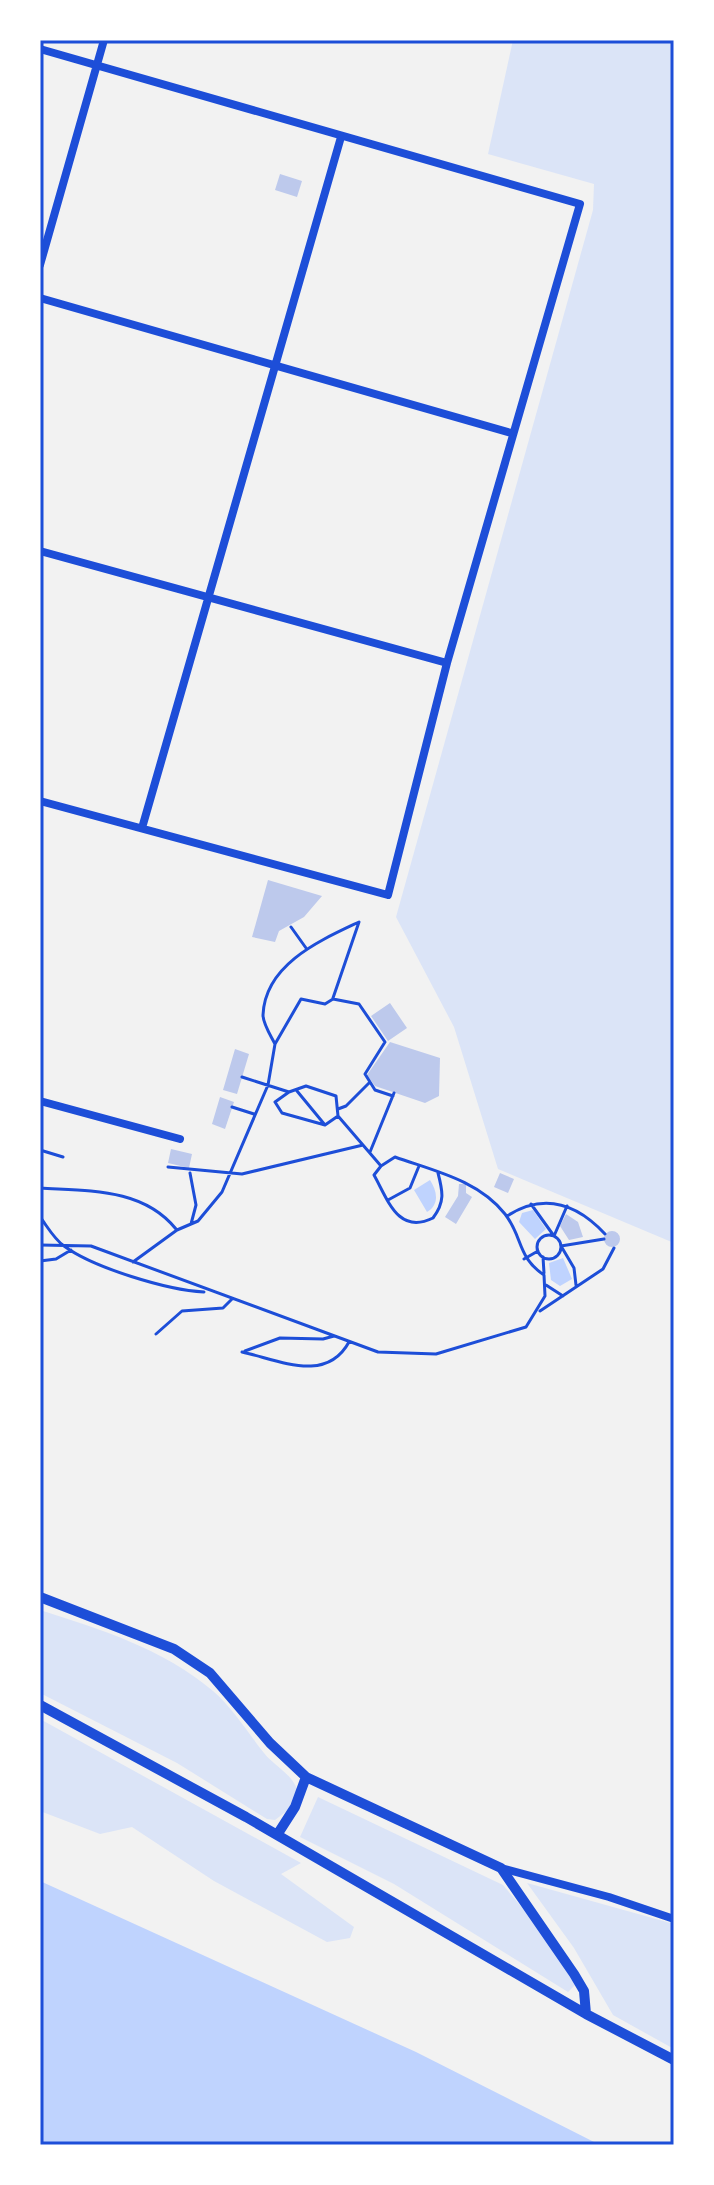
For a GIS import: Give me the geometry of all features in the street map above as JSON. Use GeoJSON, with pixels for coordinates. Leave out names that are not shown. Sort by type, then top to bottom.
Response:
{"type":"FeatureCollection","features":[{"type":"Feature","properties":{"kind":"street"},"geometry":{"type":"LineString","coordinates":[[40,265],[104,40]]}},
{"type":"Feature","properties":{"kind":"street"},"geometry":{"type":"LineString","coordinates":[[40,49],[580,204],[511,433],[447,663],[388,895],[40,801]]}},
{"type":"Feature","properties":{"kind":"street"},"geometry":{"type":"LineString","coordinates":[[142,828],[341,137]]}},
{"type":"Feature","properties":{"kind":"street"},"geometry":{"type":"LineString","coordinates":[[40,298],[511,433]]}},
{"type":"Feature","properties":{"kind":"street"},"geometry":{"type":"LineString","coordinates":[[40,551],[447,663]]}},
{"type":"Feature","properties":{"kind":"street"},"geometry":{"type":"LineString","coordinates":[[40,1101],[180,1139]]}},
{"type":"Feature","properties":{"kind":"street"},"geometry":{"type":"LineString","coordinates":[[40,1597],[174,1649],[210,1673],[270,1743],[306,1777],[501,1868],[609,1897],[674,1919]]}},
{"type":"Feature","properties":{"kind":"street"},"geometry":{"type":"LineString","coordinates":[[40,1705],[277,1835],[586,2014],[674,2060]]}},
{"type":"Feature","properties":{"kind":"street"},"geometry":{"type":"LineString","coordinates":[[277,1835],[295,1807],[306,1777]]}},
{"type":"Feature","properties":{"kind":"street"},"geometry":{"type":"LineString","coordinates":[[501,1868],[584,1991],[586,2014]]}},
{"type":"Feature","properties":{"kind":"path"},"geometry":{"type":"LineString","coordinates":[[125,1272],[131,1261],[191,1224],[212,1206],[233,1171],[268,1085],[275,1044],[301,999],[325,1004],[333,999],[359,922],[306,948],[286,968],[270,991],[263,1016],[275,1044]]}},
{"type":"Feature","properties":{"kind":"path"},"geometry":{"type":"LineString","coordinates":[[291,927],[306,948]]}},
{"type":"Feature","properties":{"kind":"path"},"geometry":{"type":"LineString","coordinates":[[333,999],[359,1004],[385,1042],[365,1074],[375,1090],[394,1094],[370,1153]]}},
{"type":"Feature","properties":{"kind":"path"},"geometry":{"type":"LineString","coordinates":[[242,1077],[289,1092]]}},
{"type":"Feature","properties":{"kind":"path"},"geometry":{"type":"LineString","coordinates":[[338,1109],[346,1106],[370,1082]]}},
{"type":"Feature","properties":{"kind":"path"},"geometry":{"type":"LineString","coordinates":[[325,1125],[282,1113],[275,1102],[289,1092],[306,1086],[336,1096],[338,1116],[381,1166]]}},
{"type":"Feature","properties":{"kind":"path"},"geometry":{"type":"LineString","coordinates":[[296,1090],[325,1125]]}},
{"type":"Feature","properties":{"kind":"path"},"geometry":{"type":"LineString","coordinates":[[232,1107],[254,1114]]}},
{"type":"Feature","properties":{"kind":"path"},"geometry":{"type":"LineString","coordinates":[[325,1125],[338,1116]]}},
{"type":"Feature","properties":{"kind":"path"},"geometry":{"type":"LineString","coordinates":[[168,1167],[242,1174],[363,1145]]}},
{"type":"Feature","properties":{"kind":"path"},"geometry":{"type":"LineString","coordinates":[[40,1150],[63,1157]]}},
{"type":"Feature","properties":{"kind":"path"},"geometry":{"type":"LineString","coordinates":[[438,1173],[444,1193],[441,1207],[433,1218],[409,1224],[398,1218],[374,1175],[395,1157],[438,1173],[484,1193],[507,1216],[524,1259],[544,1275]]}},
{"type":"Feature","properties":{"kind":"path"},"geometry":{"type":"LineString","coordinates":[[388,1200],[410,1188],[419,1166]]}},
{"type":"Feature","properties":{"kind":"path"},"geometry":{"type":"LineString","coordinates":[[189,1171],[196,1205],[191,1224]]}},
{"type":"Feature","properties":{"kind":"path"},"geometry":{"type":"LineString","coordinates":[[40,1188],[130,1197],[168,1219],[177,1230]]}},
{"type":"Feature","properties":{"kind":"path"},"geometry":{"type":"LineString","coordinates":[[507,1216],[529,1203],[546,1201],[579,1212],[604,1237],[561,1246]]}},
{"type":"Feature","properties":{"kind":"path"},"geometry":{"type":"LineString","coordinates":[[529,1203],[535,1206],[574,1268],[575,1288]]}},
{"type":"Feature","properties":{"kind":"path"},"geometry":{"type":"LineString","coordinates":[[554,1236],[567,1206]]}},
{"type":"Feature","properties":{"kind":"path"},"geometry":{"type":"LineString","coordinates":[[575,1219],[579,1212]]}},
{"type":"Feature","properties":{"kind":"path"},"geometry":{"type":"LineString","coordinates":[[40,1217],[62,1245],[88,1259],[174,1291],[208,1292]]}},
{"type":"Feature","properties":{"kind":"path"},"geometry":{"type":"LineString","coordinates":[[40,1245],[91,1246],[208,1292],[378,1352],[436,1354],[526,1327],[545,1296],[543,1257],[537,1243],[542,1237],[554,1236]]}},
{"type":"Feature","properties":{"kind":"path"},"geometry":{"type":"LineString","coordinates":[[88,1259],[91,1246]]}},
{"type":"Feature","properties":{"kind":"path"},"geometry":{"type":"LineString","coordinates":[[543,1257],[556,1256],[561,1246]]}},
{"type":"Feature","properties":{"kind":"path"},"geometry":{"type":"LineString","coordinates":[[537,1313],[603,1269],[614,1248]]}},
{"type":"Feature","properties":{"kind":"path"},"geometry":{"type":"LineString","coordinates":[[40,1261],[56,1259],[71,1250]]}},
{"type":"Feature","properties":{"kind":"path"},"geometry":{"type":"LineString","coordinates":[[524,1259],[538,1251]]}},
{"type":"Feature","properties":{"kind":"path"},"geometry":{"type":"LineString","coordinates":[[161,1286],[166,1275]]}},
{"type":"Feature","properties":{"kind":"path"},"geometry":{"type":"LineString","coordinates":[[545,1283],[563,1296]]}},
{"type":"Feature","properties":{"kind":"path"},"geometry":{"type":"LineString","coordinates":[[156,1334],[182,1311],[223,1308],[232,1299]]}},
{"type":"Feature","properties":{"kind":"path"},"geometry":{"type":"LineString","coordinates":[[334,1335],[323,1339],[280,1338],[242,1352],[314,1367],[328,1365],[343,1353],[349,1342]]}},
{"type":"Feature","properties":{"kind":"shaded area"},"geometry":{"type":"Polygon","coordinates":[[[513,40],[674,40],[674,1243],[498,1169],[454,1027],[396,917],[593,210],[594,184],[488,154],[513,40]]]}},
{"type":"Feature","properties":{"kind":"shaded area"},"geometry":{"type":"Polygon","coordinates":[[[40,1610],[109,1633],[152,1652],[213,1691],[268,1758],[294,1783],[297,1789],[288,1810],[275,1820],[267,1819],[177,1763],[40,1693],[40,1610]]]}},
{"type":"Feature","properties":{"kind":"shaded area"},"geometry":{"type":"Polygon","coordinates":[[[40,1719],[301,1863],[281,1874],[354,1927],[350,1938],[327,1942],[214,1881],[132,1827],[100,1834],[40,1811],[40,1719]]]}},
{"type":"Feature","properties":{"kind":"shaded area"},"geometry":{"type":"Polygon","coordinates":[[[318,1797],[503,1885],[541,1930],[575,1985],[568,1992],[394,1884],[300,1837],[318,1797]]]}},
{"type":"Feature","properties":{"kind":"shaded area"},"geometry":{"type":"Polygon","coordinates":[[[527,1883],[674,1924],[674,2049],[613,2015],[574,1948],[527,1883]]]}},
{"type":"Feature","properties":{"kind":"water"},"geometry":{"type":"Polygon","coordinates":[[[430,1180],[436,1197],[434,1205],[427,1212],[414,1190],[430,1180]]]}},
{"type":"Feature","properties":{"kind":"water"},"geometry":{"type":"Polygon","coordinates":[[[533,1210],[546,1229],[535,1239],[519,1222],[522,1213],[533,1210]]]}},
{"type":"Feature","properties":{"kind":"water"},"geometry":{"type":"Polygon","coordinates":[[[563,1258],[572,1279],[560,1286],[551,1280],[549,1263],[563,1258]]]}},
{"type":"Feature","properties":{"kind":"water"},"geometry":{"type":"Polygon","coordinates":[[[40,1881],[416,2052],[600,2145],[40,2145],[40,1881]]]}},
{"type":"Feature","properties":{"kind":"building"},"geometry":{"type":"Polygon","coordinates":[[[280,174],[302,181],[297,197],[275,190],[280,174]]]}},
{"type":"Feature","properties":{"kind":"building"},"geometry":{"type":"Polygon","coordinates":[[[268,880],[322,896],[304,917],[279,931],[275,942],[252,937],[268,880]]]}},
{"type":"Feature","properties":{"kind":"building"},"geometry":{"type":"Polygon","coordinates":[[[390,1003],[407,1028],[388,1041],[371,1016],[390,1003]]]}},
{"type":"Feature","properties":{"kind":"building"},"geometry":{"type":"Polygon","coordinates":[[[390,1042],[440,1058],[439,1096],[425,1103],[375,1086],[367,1075],[390,1042]]]}},
{"type":"Feature","properties":{"kind":"building"},"geometry":{"type":"Polygon","coordinates":[[[235,1049],[249,1054],[237,1094],[223,1090],[235,1049]]]}},
{"type":"Feature","properties":{"kind":"building"},"geometry":{"type":"Polygon","coordinates":[[[220,1097],[234,1102],[225,1129],[212,1124],[220,1097]]]}},
{"type":"Feature","properties":{"kind":"building"},"geometry":{"type":"Polygon","coordinates":[[[171,1149],[192,1154],[189,1168],[168,1163],[171,1149]]]}},
{"type":"Feature","properties":{"kind":"building"},"geometry":{"type":"Polygon","coordinates":[[[500,1173],[514,1179],[508,1193],[494,1187],[500,1173]]]}},
{"type":"Feature","properties":{"kind":"building"},"geometry":{"type":"Polygon","coordinates":[[[459,1184],[466,1184],[466,1193],[472,1197],[456,1224],[445,1217],[458,1196],[459,1184]]]}},
{"type":"Feature","properties":{"kind":"building"},"geometry":{"type":"Polygon","coordinates":[[[566,1214],[578,1222],[583,1237],[569,1240],[560,1226],[566,1214]]]}},
{"type":"Feature","properties":{"kind":"building"},"geometry":{"type":"Polygon","coordinates":[[[609,1231],[615,1231],[620,1239],[618,1245],[609,1247],[604,1242],[604,1236],[609,1231]]]}}]}
